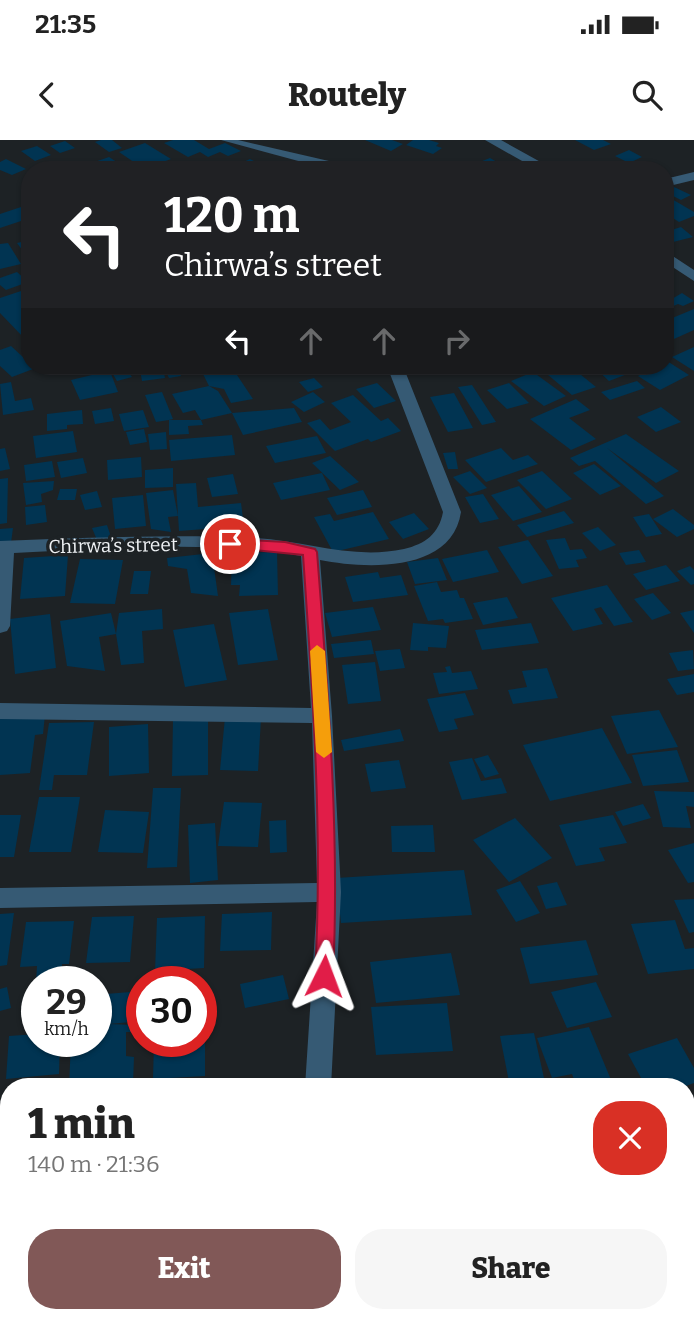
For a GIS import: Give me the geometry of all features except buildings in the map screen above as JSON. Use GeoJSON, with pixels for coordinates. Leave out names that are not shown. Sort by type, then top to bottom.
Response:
{"type":"FeatureCollection","features":[{"type":"Feature","properties":{"kind":"street"},"geometry":{"type":"LineString","coordinates":[[491,140],[532,161]]}},
{"type":"Feature","properties":{"kind":"street"},"geometry":{"type":"LineString","coordinates":[[674,181],[694,176]]}},
{"type":"Feature","properties":{"kind":"street"},"geometry":{"type":"LineString","coordinates":[[674,260],[694,260]]}},
{"type":"Feature","properties":{"kind":"street"},"geometry":{"type":"LineString","coordinates":[[674,262],[694,277]]}},
{"type":"Feature","properties":{"kind":"street","name":"Chirwa’s street"},"geometry":{"type":"LineString","coordinates":[[3,547],[259,544],[378,559],[424,549],[448,534],[453,512],[399,375]]}},
{"type":"Feature","properties":{"kind":"street"},"geometry":{"type":"LineString","coordinates":[[0,626],[3,547]]}},
{"type":"Feature","properties":{"kind":"street"},"geometry":{"type":"LineString","coordinates":[[310,552],[322,716],[329,892],[319,1078]]}},
{"type":"Feature","properties":{"kind":"street"},"geometry":{"type":"LineString","coordinates":[[0,711],[322,716]]}},
{"type":"Feature","properties":{"kind":"street"},"geometry":{"type":"LineString","coordinates":[[0,898],[329,892]]}},
{"type":"Feature","properties":{"kind":"lane"},"geometry":{"type":"LineString","coordinates":[[226,140],[313,161]]}},
{"type":"Feature","properties":{"kind":"slow traffic"},"geometry":{"type":"LineString","coordinates":[[317,651],[324,752]]}},
{"type":"Feature","properties":{"kind":"route"},"geometry":{"type":"LineString","coordinates":[[230,544],[259,544],[310,552],[322,716],[329,892],[324,976]]}}]}
